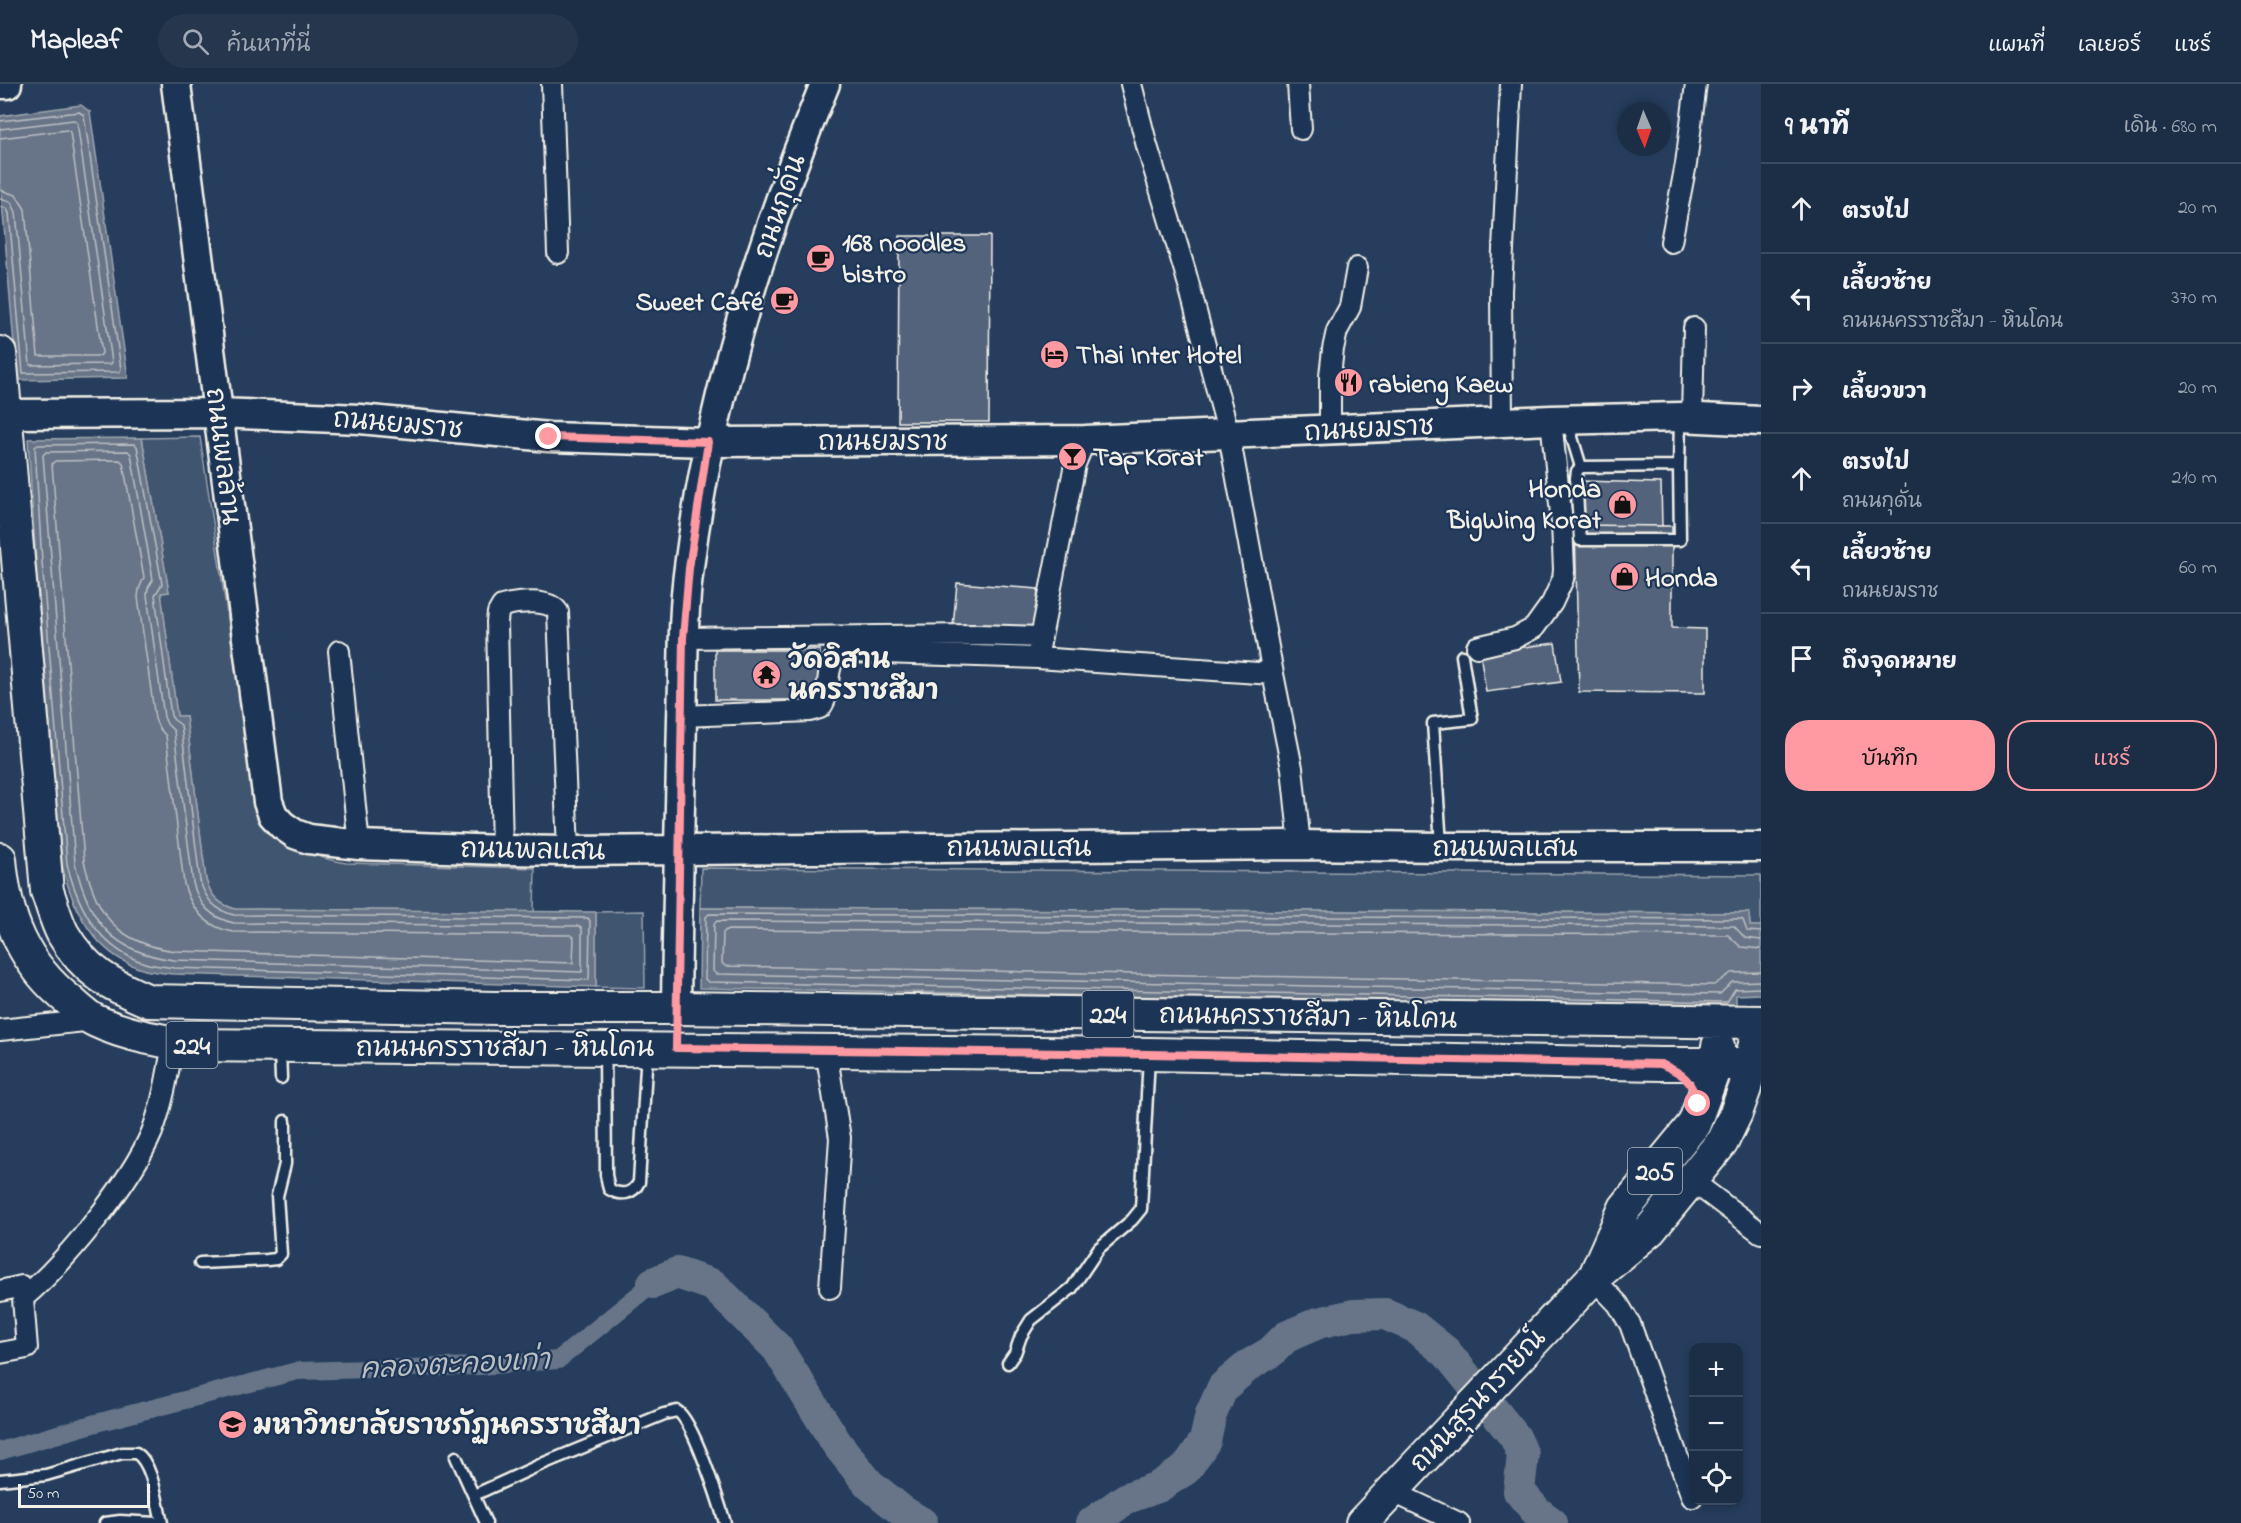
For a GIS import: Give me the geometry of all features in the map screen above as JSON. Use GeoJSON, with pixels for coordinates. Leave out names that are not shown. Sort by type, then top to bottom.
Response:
{"type":"FeatureCollection","features":[{"type":"Feature","properties":{"kind":"main road","name":"ถนนนครราชสีมา - หินโคน"},"geometry":{"type":"LineString","coordinates":[[0,353],[3,414],[47,891],[63,933],[88,966],[112,985],[149,1001],[495,1008],[676,1008],[1760,1022]]}},
{"type":"Feature","properties":{"kind":"main road","name":"ถนนนครราชสีมา - หินโคน"},"geometry":{"type":"LineString","coordinates":[[0,859],[8,911],[24,949],[46,981],[94,1020],[138,1037],[189,1045],[605,1047],[1756,1064]]}},
{"type":"Feature","properties":{"kind":"main road"},"geometry":{"type":"LineString","coordinates":[[661,1048],[676,1008]]}},
{"type":"Feature","properties":{"kind":"main road","name":"ถนนสุรนารายณ์"},"geometry":{"type":"LineString","coordinates":[[1593,1278],[1625,1208],[1694,1124],[1716,1064],[1721,1021]]}},
{"type":"Feature","properties":{"kind":"main road","name":"ถนนสุรนารายณ์"},"geometry":{"type":"LineString","coordinates":[[1362,1523],[1593,1278],[1650,1230],[1722,1142],[1756,1064],[1760,1022]]}},
{"type":"Feature","properties":{"kind":"main road"},"geometry":{"type":"LineString","coordinates":[[1661,1064],[1682,1074],[1694,1087],[1698,1104],[1694,1124]]}},
{"type":"Feature","properties":{"kind":"main road"},"geometry":{"type":"LineString","coordinates":[[1722,1142],[1761,1099]]}},
{"type":"Feature","properties":{"kind":"street"},"geometry":{"type":"LineString","coordinates":[[0,84],[7,84]]}},
{"type":"Feature","properties":{"kind":"street","name":"ถนนพลล้าน"},"geometry":{"type":"LineString","coordinates":[[176,84],[268,802],[273,815],[282,825]]}},
{"type":"Feature","properties":{"kind":"street"},"geometry":{"type":"LineString","coordinates":[[552,84],[558,253]]}},
{"type":"Feature","properties":{"kind":"street","name":"ถนนกุดั่น"},"geometry":{"type":"LineString","coordinates":[[676,1008],[683,638],[689,568],[708,442],[745,305],[791,166],[825,84]]}},
{"type":"Feature","properties":{"kind":"street"},"geometry":{"type":"LineString","coordinates":[[1131,84],[1229,435],[1273,674],[1293,768],[1300,845]]}},
{"type":"Feature","properties":{"kind":"street"},"geometry":{"type":"LineString","coordinates":[[1298,84],[1301,129]]}},
{"type":"Feature","properties":{"kind":"street"},"geometry":{"type":"LineString","coordinates":[[1502,422],[1501,291],[1511,84]]}},
{"type":"Feature","properties":{"kind":"street"},"geometry":{"type":"LineString","coordinates":[[1671,242],[1686,164],[1696,84]]}},
{"type":"Feature","properties":{"kind":"street"},"geometry":{"type":"LineString","coordinates":[[1330,430],[1330,376],[1333,349],[1337,331],[1350,307],[1357,268]]}},
{"type":"Feature","properties":{"kind":"street"},"geometry":{"type":"LineString","coordinates":[[1686,418],[1694,328]]}},
{"type":"Feature","properties":{"kind":"street","name":"ถนนยมราช"},"geometry":{"type":"LineString","coordinates":[[3,414],[219,413],[360,419],[549,437],[708,442],[1085,440],[1558,420],[1686,418],[1761,421]]}},
{"type":"Feature","properties":{"kind":"street"},"geometry":{"type":"LineString","coordinates":[[1470,652],[1515,638],[1534,628],[1552,603],[1563,579],[1558,420]]}},
{"type":"Feature","properties":{"kind":"street"},"geometry":{"type":"LineString","coordinates":[[1037,658],[1075,464],[1085,440]]}},
{"type":"Feature","properties":{"kind":"street"},"geometry":{"type":"LineString","coordinates":[[502,850],[498,612],[502,606],[528,603],[549,605],[558,612],[568,851]]}},
{"type":"Feature","properties":{"kind":"street"},"geometry":{"type":"LineString","coordinates":[[683,638],[978,635],[1041,637]]}},
{"type":"Feature","properties":{"kind":"street"},"geometry":{"type":"LineString","coordinates":[[339,651],[359,845]]}},
{"type":"Feature","properties":{"kind":"street"},"geometry":{"type":"LineString","coordinates":[[682,716],[810,711],[820,708],[825,698],[831,662],[837,655],[845,652],[1037,658],[1273,674]]}},
{"type":"Feature","properties":{"kind":"street","name":"ถนนพลแสน"},"geometry":{"type":"LineString","coordinates":[[282,825],[295,834],[309,839],[359,845],[568,851],[1300,845],[1761,847]]}},
{"type":"Feature","properties":{"kind":"street"},"geometry":{"type":"LineString","coordinates":[[0,1030],[94,1020]]}},
{"type":"Feature","properties":{"kind":"street"},"geometry":{"type":"LineString","coordinates":[[23,1298],[43,1280],[89,1226],[146,1145],[159,1113],[173,1043]]}},
{"type":"Feature","properties":{"kind":"street"},"geometry":{"type":"LineString","coordinates":[[826,1050],[840,1138],[830,1288]]}},
{"type":"Feature","properties":{"kind":"street"},"geometry":{"type":"LineString","coordinates":[[1691,1180],[1761,1233]]}},
{"type":"Feature","properties":{"kind":"street"},"geometry":{"type":"LineString","coordinates":[[1593,1278],[1618,1304],[1630,1324],[1689,1489]]}},
{"type":"Feature","properties":{"kind":"street"},"geometry":{"type":"LineString","coordinates":[[0,1290],[22,1286],[27,1348],[0,1353]]}},
{"type":"Feature","properties":{"kind":"street"},"geometry":{"type":"LineString","coordinates":[[1392,1491],[1459,1523]]}},
{"type":"Feature","properties":{"kind":"lane"},"geometry":{"type":"LineString","coordinates":[[1679,466],[1581,467],[1577,471],[1576,478],[1580,540],[1680,540],[1679,466],[1686,418]]}},
{"type":"Feature","properties":{"kind":"lane"},"geometry":{"type":"LineString","coordinates":[[1558,420],[1581,467]]}},
{"type":"Feature","properties":{"kind":"lane"},"geometry":{"type":"LineString","coordinates":[[1441,847],[1433,723],[1472,719],[1470,652]]}},
{"type":"Feature","properties":{"kind":"lane"},"geometry":{"type":"LineString","coordinates":[[279,1045],[281,1077]]}},
{"type":"Feature","properties":{"kind":"lane"},"geometry":{"type":"LineString","coordinates":[[605,1047],[606,1175],[609,1189],[622,1193],[632,1191],[639,1182],[661,1048]]}},
{"type":"Feature","properties":{"kind":"lane"},"geometry":{"type":"LineString","coordinates":[[1008,1363],[1031,1320],[1072,1288],[1094,1254],[1141,1209],[1149,1054]]}},
{"type":"Feature","properties":{"kind":"lane"},"geometry":{"type":"LineString","coordinates":[[200,1263],[276,1259],[281,1254],[277,1196],[285,1164],[285,1121]]}},
{"type":"Feature","properties":{"kind":"lane"},"geometry":{"type":"LineString","coordinates":[[474,1495],[542,1464],[664,1414],[677,1411],[683,1415],[698,1445],[725,1523]]}},
{"type":"Feature","properties":{"kind":"lane"},"geometry":{"type":"LineString","coordinates":[[0,1480],[46,1475],[122,1454],[136,1453],[145,1461],[162,1523]]}},
{"type":"Feature","properties":{"kind":"lane"},"geometry":{"type":"LineString","coordinates":[[456,1457],[486,1523]]}},
{"type":"Feature","properties":{"kind":"lane"},"geometry":{"type":"LineString","coordinates":[[105,1523],[120,1521],[156,1523]]}},
{"type":"Feature","properties":{"kind":"shaded area"},"geometry":{"type":"Polygon","coordinates":[[[200,437],[259,822],[289,844],[322,857],[346,863],[535,868],[534,912],[235,909],[224,905],[210,891],[206,880],[186,716],[177,716],[161,593],[169,592],[142,438],[200,437]]]}},
{"type":"Feature","properties":{"kind":"shaded area"},"geometry":{"type":"Polygon","coordinates":[[[701,868],[1761,875],[1761,926],[1750,926],[1749,913],[700,908],[701,868]]]}},
{"type":"Feature","properties":{"kind":"shaded area"},"geometry":{"type":"Polygon","coordinates":[[[644,911],[645,988],[596,987],[596,912],[644,911]]]}},
{"type":"Feature","properties":{"kind":"water"},"geometry":{"type":"Polygon","coordinates":[[[81,105],[90,112],[128,378],[17,380],[0,179],[0,116],[81,105]]]}},
{"type":"Feature","properties":{"kind":"water"},"geometry":{"type":"Polygon","coordinates":[[[142,438],[169,592],[161,593],[177,716],[186,716],[206,880],[213,895],[224,905],[235,909],[596,912],[596,987],[173,974],[145,970],[128,963],[100,943],[89,930],[73,899],[62,865],[36,563],[28,439],[142,438]]]}},
{"type":"Feature","properties":{"kind":"water"},"geometry":{"type":"Polygon","coordinates":[[[700,908],[1749,913],[1750,926],[1761,926],[1761,994],[1736,995],[1736,1004],[1730,1008],[699,988],[700,908]]]}},
{"type":"Feature","properties":{"kind":"building"},"geometry":{"type":"Polygon","coordinates":[[[899,236],[990,236],[989,422],[898,422],[899,236]]]}},
{"type":"Feature","properties":{"kind":"building","name":"Honda BigWing Korat"},"geometry":{"type":"Polygon","coordinates":[[[1580,481],[1661,483],[1662,526],[1583,525],[1580,481]]]}},
{"type":"Feature","properties":{"kind":"building","name":"Honda"},"geometry":{"type":"Polygon","coordinates":[[[1575,525],[1672,526],[1672,628],[1705,629],[1705,693],[1579,692],[1575,525]]]}},
{"type":"Feature","properties":{"kind":"building"},"geometry":{"type":"Polygon","coordinates":[[[957,583],[1038,589],[1034,634],[953,627],[957,583]]]}},
{"type":"Feature","properties":{"kind":"building"},"geometry":{"type":"Polygon","coordinates":[[[1555,643],[1561,682],[1486,692],[1480,653],[1555,643]]]}},
{"type":"Feature","properties":{"kind":"building","name":"วัดอิสาน นครราชสีมา"},"geometry":{"type":"Polygon","coordinates":[[[715,650],[820,650],[820,700],[715,700],[715,650]]]}},
{"type":"Feature","properties":{"kind":"waterway","name":"คลองตะคองเก่า"},"geometry":{"type":"LineString","coordinates":[[653,1283],[677,1273],[713,1285],[777,1348],[837,1444],[869,1484],[902,1511],[922,1523]]}},
{"type":"Feature","properties":{"kind":"waterway","name":"คลองตะคองเก่า"},"geometry":{"type":"LineString","coordinates":[[0,1451],[96,1423],[297,1371],[480,1366],[558,1360],[653,1283]]}},
{"type":"Feature","properties":{"kind":"waterway","name":"คลองตะคองเก่า"},"geometry":{"type":"LineString","coordinates":[[1092,1523],[1127,1498],[1158,1487],[1186,1469],[1205,1441],[1211,1414],[1223,1387],[1249,1365],[1271,1352],[1286,1337],[1318,1323],[1353,1315],[1385,1314],[1415,1327],[1446,1352],[1515,1437],[1523,1455],[1519,1491],[1537,1512],[1552,1523]]}},
{"type":"Feature","properties":{"kind":"place","name":"168 noodles bistro"},"geometry":{"type":"Point","coordinates":[821,258]}},
{"type":"Feature","properties":{"kind":"place","name":"Sweet Café"},"geometry":{"type":"Point","coordinates":[784,301]}},
{"type":"Feature","properties":{"kind":"place","name":"Thai Inter Hotel"},"geometry":{"type":"Point","coordinates":[1055,354]}},
{"type":"Feature","properties":{"kind":"place","name":"rabieng Kaew"},"geometry":{"type":"Point","coordinates":[1348,383]}},
{"type":"Feature","properties":{"kind":"place","name":"Tap Korat"},"geometry":{"type":"Point","coordinates":[1072,456]}},
{"type":"Feature","properties":{"kind":"place","name":"Honda BigWing Korat"},"geometry":{"type":"Point","coordinates":[1622,504]}},
{"type":"Feature","properties":{"kind":"place","name":"Honda"},"geometry":{"type":"Point","coordinates":[1624,577]}},
{"type":"Feature","properties":{"kind":"place","name":"วัดอิสาน นครราชสีมา"},"geometry":{"type":"Point","coordinates":[767,675]}},
{"type":"Feature","properties":{"kind":"place","name":"มหาวิทยาลัยราชภัฏนครราชสีมา"},"geometry":{"type":"Point","coordinates":[232,1425]}},
{"type":"Feature","properties":{"kind":"route"},"geometry":{"type":"LineString","coordinates":[[549,437],[708,442],[689,568],[683,638],[676,1048],[1661,1064],[1682,1074],[1694,1087],[1698,1104]]}}]}
